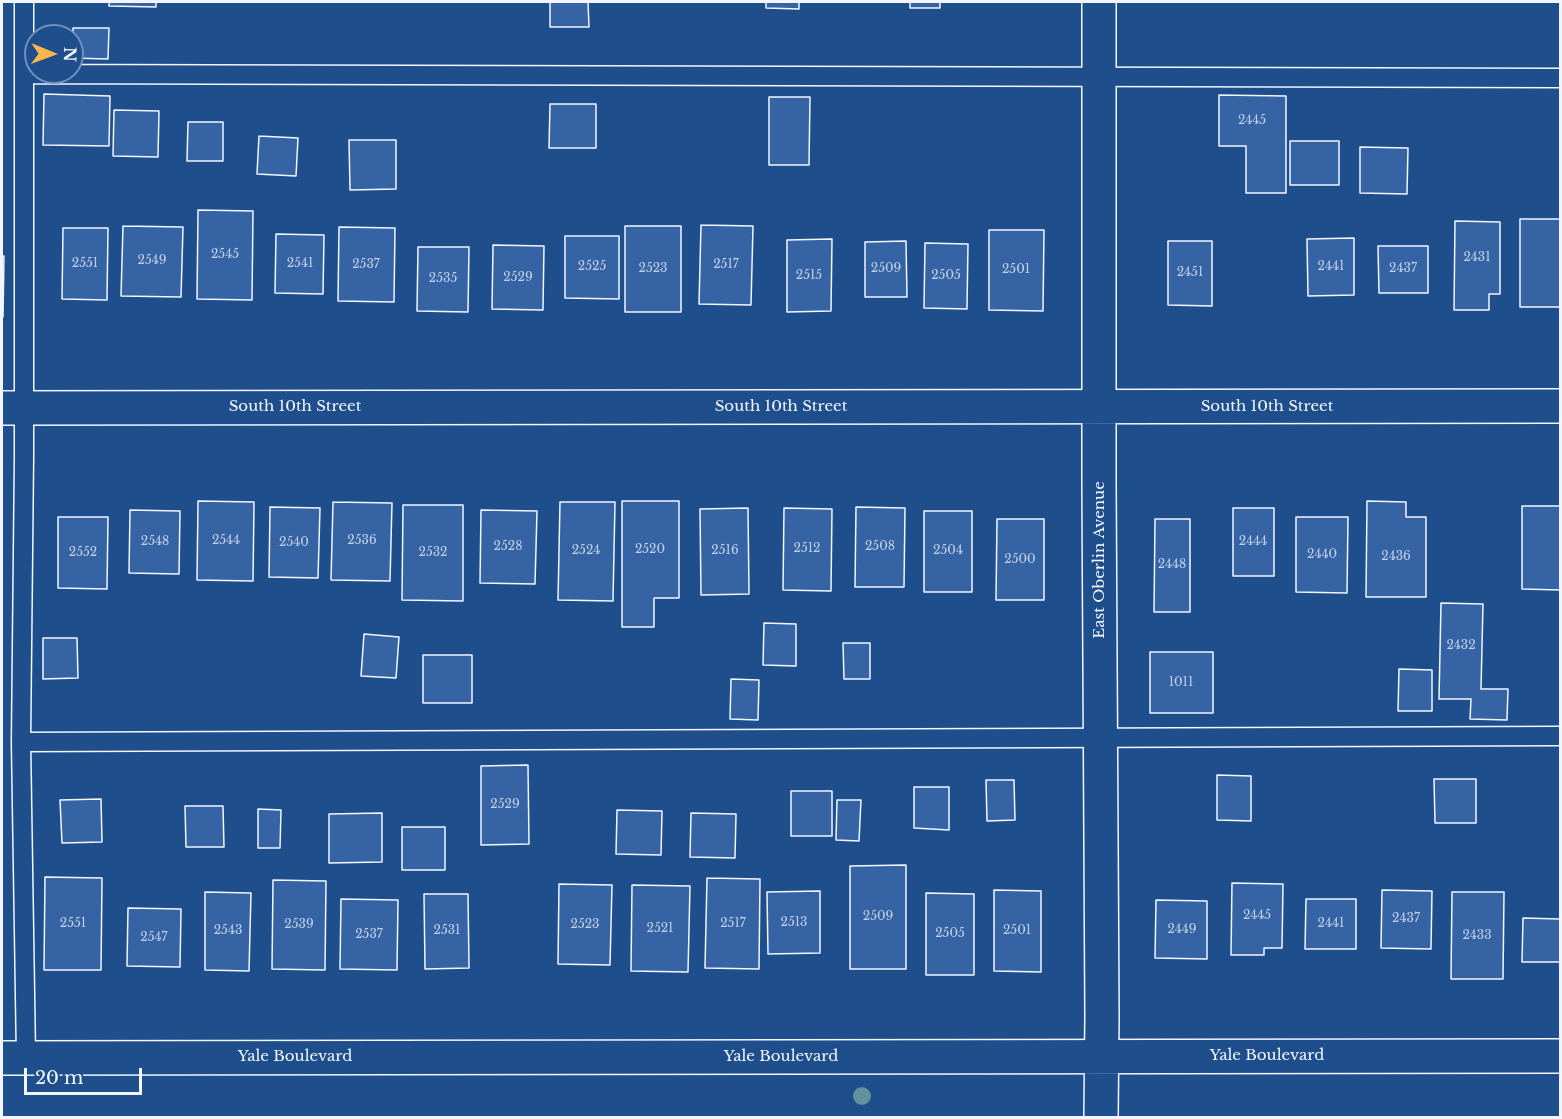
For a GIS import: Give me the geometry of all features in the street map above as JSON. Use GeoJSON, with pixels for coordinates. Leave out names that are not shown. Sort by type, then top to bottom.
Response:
{"type":"FeatureCollection","features":[{"type":"Feature","properties":{"kind":"street","name":"East Oberlin Avenue"},"geometry":{"type":"LineString","coordinates":[[1099,2],[1101,1118]]}},
{"type":"Feature","properties":{"kind":"street","name":"South 10th Street"},"geometry":{"type":"LineString","coordinates":[[13,408],[1560,406]]}},
{"type":"Feature","properties":{"kind":"street","name":"Yale Boulevard"},"geometry":{"type":"LineString","coordinates":[[14,1057],[1560,1056]]}},
{"type":"Feature","properties":{"kind":"lane"},"geometry":{"type":"LineString","coordinates":[[24,2],[24,24]]}},
{"type":"Feature","properties":{"kind":"lane"},"geometry":{"type":"LineString","coordinates":[[14,1057],[21,742],[13,408],[24,74]]}},
{"type":"Feature","properties":{"kind":"lane"},"geometry":{"type":"LineString","coordinates":[[84,74],[1560,78]]}},
{"type":"Feature","properties":{"kind":"lane"},"geometry":{"type":"LineString","coordinates":[[21,742],[1560,736]]}},
{"type":"Feature","properties":{"kind":"building"},"geometry":{"type":"Polygon","coordinates":[[[109,2],[156,2],[156,7],[109,6],[109,2]]]}},
{"type":"Feature","properties":{"kind":"building"},"geometry":{"type":"Polygon","coordinates":[[[550,2],[588,2],[589,27],[550,27],[550,2]]]}},
{"type":"Feature","properties":{"kind":"building"},"geometry":{"type":"Polygon","coordinates":[[[766,2],[799,2],[799,9],[766,8],[766,2]]]}},
{"type":"Feature","properties":{"kind":"building"},"geometry":{"type":"Polygon","coordinates":[[[910,2],[940,2],[940,8],[910,8],[910,2]]]}},
{"type":"Feature","properties":{"kind":"building"},"geometry":{"type":"Polygon","coordinates":[[[84,28],[109,28],[108,59],[84,58],[84,28]]]}},
{"type":"Feature","properties":{"kind":"building"},"geometry":{"type":"Polygon","coordinates":[[[44,94],[110,96],[109,146],[43,145],[44,94]]]}},
{"type":"Feature","properties":{"kind":"building"},"geometry":{"type":"Polygon","coordinates":[[[1219,95],[1286,96],[1286,193],[1246,193],[1246,146],[1219,146],[1219,95]]]}},
{"type":"Feature","properties":{"kind":"building"},"geometry":{"type":"Polygon","coordinates":[[[769,97],[810,97],[809,165],[769,165],[769,97]]]}},
{"type":"Feature","properties":{"kind":"building"},"geometry":{"type":"Polygon","coordinates":[[[550,104],[596,104],[596,148],[549,148],[550,104]]]}},
{"type":"Feature","properties":{"kind":"building"},"geometry":{"type":"Polygon","coordinates":[[[114,110],[159,111],[158,157],[113,156],[114,110]]]}},
{"type":"Feature","properties":{"kind":"building"},"geometry":{"type":"Polygon","coordinates":[[[188,122],[223,122],[223,161],[187,161],[188,122]]]}},
{"type":"Feature","properties":{"kind":"building"},"geometry":{"type":"Polygon","coordinates":[[[259,136],[298,138],[296,176],[257,174],[259,136]]]}},
{"type":"Feature","properties":{"kind":"building"},"geometry":{"type":"Polygon","coordinates":[[[349,140],[396,140],[396,189],[350,190],[349,140]]]}},
{"type":"Feature","properties":{"kind":"building"},"geometry":{"type":"Polygon","coordinates":[[[1290,141],[1339,141],[1339,185],[1290,185],[1290,141]]]}},
{"type":"Feature","properties":{"kind":"building"},"geometry":{"type":"Polygon","coordinates":[[[1360,147],[1408,148],[1407,194],[1360,193],[1360,147]]]}},
{"type":"Feature","properties":{"kind":"building"},"geometry":{"type":"Polygon","coordinates":[[[198,210],[253,211],[252,300],[197,299],[198,210]]]}},
{"type":"Feature","properties":{"kind":"building"},"geometry":{"type":"Polygon","coordinates":[[[1520,219],[1560,219],[1560,307],[1520,307],[1520,219]]]}},
{"type":"Feature","properties":{"kind":"building"},"geometry":{"type":"Polygon","coordinates":[[[1455,221],[1500,222],[1500,294],[1489,294],[1489,310],[1454,310],[1455,221]]]}},
{"type":"Feature","properties":{"kind":"building"},"geometry":{"type":"Polygon","coordinates":[[[701,225],[753,226],[751,305],[699,304],[701,225]]]}},
{"type":"Feature","properties":{"kind":"building"},"geometry":{"type":"Polygon","coordinates":[[[123,226],[183,227],[181,297],[121,296],[123,226]]]}},
{"type":"Feature","properties":{"kind":"building"},"geometry":{"type":"Polygon","coordinates":[[[625,226],[681,226],[681,312],[625,312],[625,226]]]}},
{"type":"Feature","properties":{"kind":"building"},"geometry":{"type":"Polygon","coordinates":[[[339,227],[395,228],[394,302],[338,301],[339,227]]]}},
{"type":"Feature","properties":{"kind":"building"},"geometry":{"type":"Polygon","coordinates":[[[63,228],[108,228],[107,300],[62,299],[63,228]]]}},
{"type":"Feature","properties":{"kind":"building"},"geometry":{"type":"Polygon","coordinates":[[[989,230],[1044,230],[1043,311],[989,310],[989,230]]]}},
{"type":"Feature","properties":{"kind":"building"},"geometry":{"type":"Polygon","coordinates":[[[276,234],[324,235],[323,294],[275,293],[276,234]]]}},
{"type":"Feature","properties":{"kind":"building"},"geometry":{"type":"Polygon","coordinates":[[[565,236],[619,236],[619,299],[565,298],[565,236]]]}},
{"type":"Feature","properties":{"kind":"building"},"geometry":{"type":"Polygon","coordinates":[[[1354,238],[1354,295],[1308,296],[1307,239],[1354,238]]]}},
{"type":"Feature","properties":{"kind":"building"},"geometry":{"type":"Polygon","coordinates":[[[832,239],[831,311],[787,312],[787,240],[832,239]]]}},
{"type":"Feature","properties":{"kind":"building"},"geometry":{"type":"Polygon","coordinates":[[[906,241],[907,297],[865,297],[865,242],[906,241]]]}},
{"type":"Feature","properties":{"kind":"building"},"geometry":{"type":"Polygon","coordinates":[[[1168,241],[1212,241],[1212,306],[1168,305],[1168,241]]]}},
{"type":"Feature","properties":{"kind":"building"},"geometry":{"type":"Polygon","coordinates":[[[925,243],[968,244],[967,309],[924,308],[925,243]]]}},
{"type":"Feature","properties":{"kind":"building"},"geometry":{"type":"Polygon","coordinates":[[[493,245],[544,246],[543,310],[492,309],[493,245]]]}},
{"type":"Feature","properties":{"kind":"building"},"geometry":{"type":"Polygon","coordinates":[[[1378,246],[1428,246],[1428,293],[1379,293],[1378,246]]]}},
{"type":"Feature","properties":{"kind":"building"},"geometry":{"type":"Polygon","coordinates":[[[418,247],[469,247],[468,312],[417,311],[418,247]]]}},
{"type":"Feature","properties":{"kind":"building"},"geometry":{"type":"Polygon","coordinates":[[[2,256],[4,256],[3,317],[2,317],[2,256]]]}},
{"type":"Feature","properties":{"kind":"building"},"geometry":{"type":"Polygon","coordinates":[[[198,501],[254,502],[253,581],[197,580],[198,501]]]}},
{"type":"Feature","properties":{"kind":"building"},"geometry":{"type":"Polygon","coordinates":[[[622,501],[679,501],[679,598],[654,598],[654,627],[622,627],[622,501]]]}},
{"type":"Feature","properties":{"kind":"building"},"geometry":{"type":"Polygon","coordinates":[[[1367,501],[1406,502],[1406,517],[1426,517],[1426,597],[1366,597],[1367,501]]]}},
{"type":"Feature","properties":{"kind":"building"},"geometry":{"type":"Polygon","coordinates":[[[333,502],[392,503],[390,581],[331,580],[333,502]]]}},
{"type":"Feature","properties":{"kind":"building"},"geometry":{"type":"Polygon","coordinates":[[[560,502],[615,502],[613,601],[558,600],[560,502]]]}},
{"type":"Feature","properties":{"kind":"building"},"geometry":{"type":"Polygon","coordinates":[[[403,505],[463,505],[463,601],[402,600],[403,505]]]}},
{"type":"Feature","properties":{"kind":"building"},"geometry":{"type":"Polygon","coordinates":[[[1522,506],[1560,506],[1560,590],[1522,589],[1522,506]]]}},
{"type":"Feature","properties":{"kind":"building"},"geometry":{"type":"Polygon","coordinates":[[[270,507],[320,508],[318,578],[269,577],[270,507]]]}},
{"type":"Feature","properties":{"kind":"building"},"geometry":{"type":"Polygon","coordinates":[[[856,507],[905,508],[904,587],[855,587],[856,507]]]}},
{"type":"Feature","properties":{"kind":"building"},"geometry":{"type":"Polygon","coordinates":[[[748,508],[749,594],[701,595],[700,509],[748,508]]]}},
{"type":"Feature","properties":{"kind":"building"},"geometry":{"type":"Polygon","coordinates":[[[784,508],[832,509],[831,591],[783,590],[784,508]]]}},
{"type":"Feature","properties":{"kind":"building"},"geometry":{"type":"Polygon","coordinates":[[[1233,508],[1274,508],[1274,576],[1233,576],[1233,508]]]}},
{"type":"Feature","properties":{"kind":"building"},"geometry":{"type":"Polygon","coordinates":[[[130,510],[180,511],[179,574],[129,573],[130,510]]]}},
{"type":"Feature","properties":{"kind":"building"},"geometry":{"type":"Polygon","coordinates":[[[481,510],[537,511],[535,584],[480,583],[481,510]]]}},
{"type":"Feature","properties":{"kind":"building"},"geometry":{"type":"Polygon","coordinates":[[[924,511],[972,511],[972,592],[924,592],[924,511]]]}},
{"type":"Feature","properties":{"kind":"building"},"geometry":{"type":"Polygon","coordinates":[[[58,517],[108,517],[107,589],[58,588],[58,517]]]}},
{"type":"Feature","properties":{"kind":"building"},"geometry":{"type":"Polygon","coordinates":[[[1296,517],[1348,517],[1347,593],[1296,592],[1296,517]]]}},
{"type":"Feature","properties":{"kind":"building"},"geometry":{"type":"Polygon","coordinates":[[[997,519],[1044,519],[1044,600],[996,600],[997,519]]]}},
{"type":"Feature","properties":{"kind":"building"},"geometry":{"type":"Polygon","coordinates":[[[1155,519],[1190,519],[1190,612],[1154,612],[1155,519]]]}},
{"type":"Feature","properties":{"kind":"building"},"geometry":{"type":"Polygon","coordinates":[[[1441,603],[1483,604],[1481,689],[1508,689],[1507,720],[1470,719],[1471,699],[1439,699],[1441,603]]]}},
{"type":"Feature","properties":{"kind":"building"},"geometry":{"type":"Polygon","coordinates":[[[764,623],[796,624],[796,666],[763,665],[764,623]]]}},
{"type":"Feature","properties":{"kind":"building"},"geometry":{"type":"Polygon","coordinates":[[[364,634],[399,637],[396,678],[361,676],[364,634]]]}},
{"type":"Feature","properties":{"kind":"building"},"geometry":{"type":"Polygon","coordinates":[[[43,638],[77,638],[78,678],[43,679],[43,638]]]}},
{"type":"Feature","properties":{"kind":"building"},"geometry":{"type":"Polygon","coordinates":[[[843,643],[870,643],[870,679],[844,679],[843,643]]]}},
{"type":"Feature","properties":{"kind":"building"},"geometry":{"type":"Polygon","coordinates":[[[1150,652],[1213,652],[1213,713],[1150,713],[1150,652]]]}},
{"type":"Feature","properties":{"kind":"building"},"geometry":{"type":"Polygon","coordinates":[[[423,655],[472,655],[472,703],[423,703],[423,655]]]}},
{"type":"Feature","properties":{"kind":"building"},"geometry":{"type":"Polygon","coordinates":[[[1399,669],[1432,670],[1432,711],[1398,711],[1399,669]]]}},
{"type":"Feature","properties":{"kind":"building"},"geometry":{"type":"Polygon","coordinates":[[[731,679],[759,680],[758,720],[730,719],[731,679]]]}},
{"type":"Feature","properties":{"kind":"building"},"geometry":{"type":"Polygon","coordinates":[[[528,765],[529,844],[481,845],[481,766],[528,765]]]}},
{"type":"Feature","properties":{"kind":"building"},"geometry":{"type":"Polygon","coordinates":[[[1217,775],[1251,776],[1251,821],[1217,820],[1217,775]]]}},
{"type":"Feature","properties":{"kind":"building"},"geometry":{"type":"Polygon","coordinates":[[[1434,779],[1476,779],[1476,823],[1435,823],[1434,779]]]}},
{"type":"Feature","properties":{"kind":"building"},"geometry":{"type":"Polygon","coordinates":[[[986,780],[1014,780],[1015,820],[987,821],[986,780]]]}},
{"type":"Feature","properties":{"kind":"building"},"geometry":{"type":"Polygon","coordinates":[[[914,787],[949,787],[949,830],[914,828],[914,787]]]}},
{"type":"Feature","properties":{"kind":"building"},"geometry":{"type":"Polygon","coordinates":[[[791,791],[832,791],[832,836],[791,836],[791,791]]]}},
{"type":"Feature","properties":{"kind":"building"},"geometry":{"type":"Polygon","coordinates":[[[101,799],[102,842],[62,843],[60,800],[101,799]]]}},
{"type":"Feature","properties":{"kind":"building"},"geometry":{"type":"Polygon","coordinates":[[[837,800],[861,800],[859,841],[836,840],[837,800]]]}},
{"type":"Feature","properties":{"kind":"building"},"geometry":{"type":"Polygon","coordinates":[[[185,806],[223,806],[224,847],[186,847],[185,806]]]}},
{"type":"Feature","properties":{"kind":"building"},"geometry":{"type":"Polygon","coordinates":[[[258,809],[281,810],[280,848],[258,848],[258,809]]]}},
{"type":"Feature","properties":{"kind":"building"},"geometry":{"type":"Polygon","coordinates":[[[617,810],[662,811],[661,855],[616,854],[617,810]]]}},
{"type":"Feature","properties":{"kind":"building"},"geometry":{"type":"Polygon","coordinates":[[[382,813],[382,862],[329,863],[329,814],[382,813]]]}},
{"type":"Feature","properties":{"kind":"building"},"geometry":{"type":"Polygon","coordinates":[[[691,813],[736,814],[735,858],[690,857],[691,813]]]}},
{"type":"Feature","properties":{"kind":"building"},"geometry":{"type":"Polygon","coordinates":[[[402,827],[445,827],[445,870],[402,870],[402,827]]]}},
{"type":"Feature","properties":{"kind":"building"},"geometry":{"type":"Polygon","coordinates":[[[906,865],[906,969],[850,969],[850,866],[906,865]]]}},
{"type":"Feature","properties":{"kind":"building"},"geometry":{"type":"Polygon","coordinates":[[[45,877],[102,878],[101,970],[44,970],[45,877]]]}},
{"type":"Feature","properties":{"kind":"building"},"geometry":{"type":"Polygon","coordinates":[[[707,878],[760,879],[759,969],[705,968],[707,878]]]}},
{"type":"Feature","properties":{"kind":"building"},"geometry":{"type":"Polygon","coordinates":[[[273,880],[326,881],[325,970],[272,969],[273,880]]]}},
{"type":"Feature","properties":{"kind":"building"},"geometry":{"type":"Polygon","coordinates":[[[1232,883],[1283,884],[1282,948],[1264,948],[1264,955],[1231,955],[1232,883]]]}},
{"type":"Feature","properties":{"kind":"building"},"geometry":{"type":"Polygon","coordinates":[[[559,884],[612,885],[610,965],[558,964],[559,884]]]}},
{"type":"Feature","properties":{"kind":"building"},"geometry":{"type":"Polygon","coordinates":[[[632,885],[690,886],[688,972],[631,971],[632,885]]]}},
{"type":"Feature","properties":{"kind":"building"},"geometry":{"type":"Polygon","coordinates":[[[994,890],[1041,891],[1041,972],[994,971],[994,890]]]}},
{"type":"Feature","properties":{"kind":"building"},"geometry":{"type":"Polygon","coordinates":[[[1382,890],[1432,891],[1431,949],[1381,948],[1382,890]]]}},
{"type":"Feature","properties":{"kind":"building"},"geometry":{"type":"Polygon","coordinates":[[[820,891],[820,953],[768,954],[767,892],[820,891]]]}},
{"type":"Feature","properties":{"kind":"building"},"geometry":{"type":"Polygon","coordinates":[[[205,892],[251,893],[249,971],[205,970],[205,892]]]}},
{"type":"Feature","properties":{"kind":"building"},"geometry":{"type":"Polygon","coordinates":[[[1452,892],[1504,892],[1503,979],[1451,979],[1452,892]]]}},
{"type":"Feature","properties":{"kind":"building"},"geometry":{"type":"Polygon","coordinates":[[[926,893],[974,894],[974,975],[926,975],[926,893]]]}},
{"type":"Feature","properties":{"kind":"building"},"geometry":{"type":"Polygon","coordinates":[[[424,894],[468,894],[469,968],[425,969],[424,894]]]}},
{"type":"Feature","properties":{"kind":"building"},"geometry":{"type":"Polygon","coordinates":[[[341,899],[398,900],[397,970],[340,969],[341,899]]]}},
{"type":"Feature","properties":{"kind":"building"},"geometry":{"type":"Polygon","coordinates":[[[1306,899],[1356,899],[1356,949],[1305,949],[1306,899]]]}},
{"type":"Feature","properties":{"kind":"building"},"geometry":{"type":"Polygon","coordinates":[[[1156,900],[1207,901],[1207,959],[1155,958],[1156,900]]]}},
{"type":"Feature","properties":{"kind":"building"},"geometry":{"type":"Polygon","coordinates":[[[128,908],[181,909],[180,967],[127,966],[128,908]]]}},
{"type":"Feature","properties":{"kind":"building"},"geometry":{"type":"Polygon","coordinates":[[[1523,918],[1560,919],[1560,962],[1522,962],[1523,918]]]}}]}
